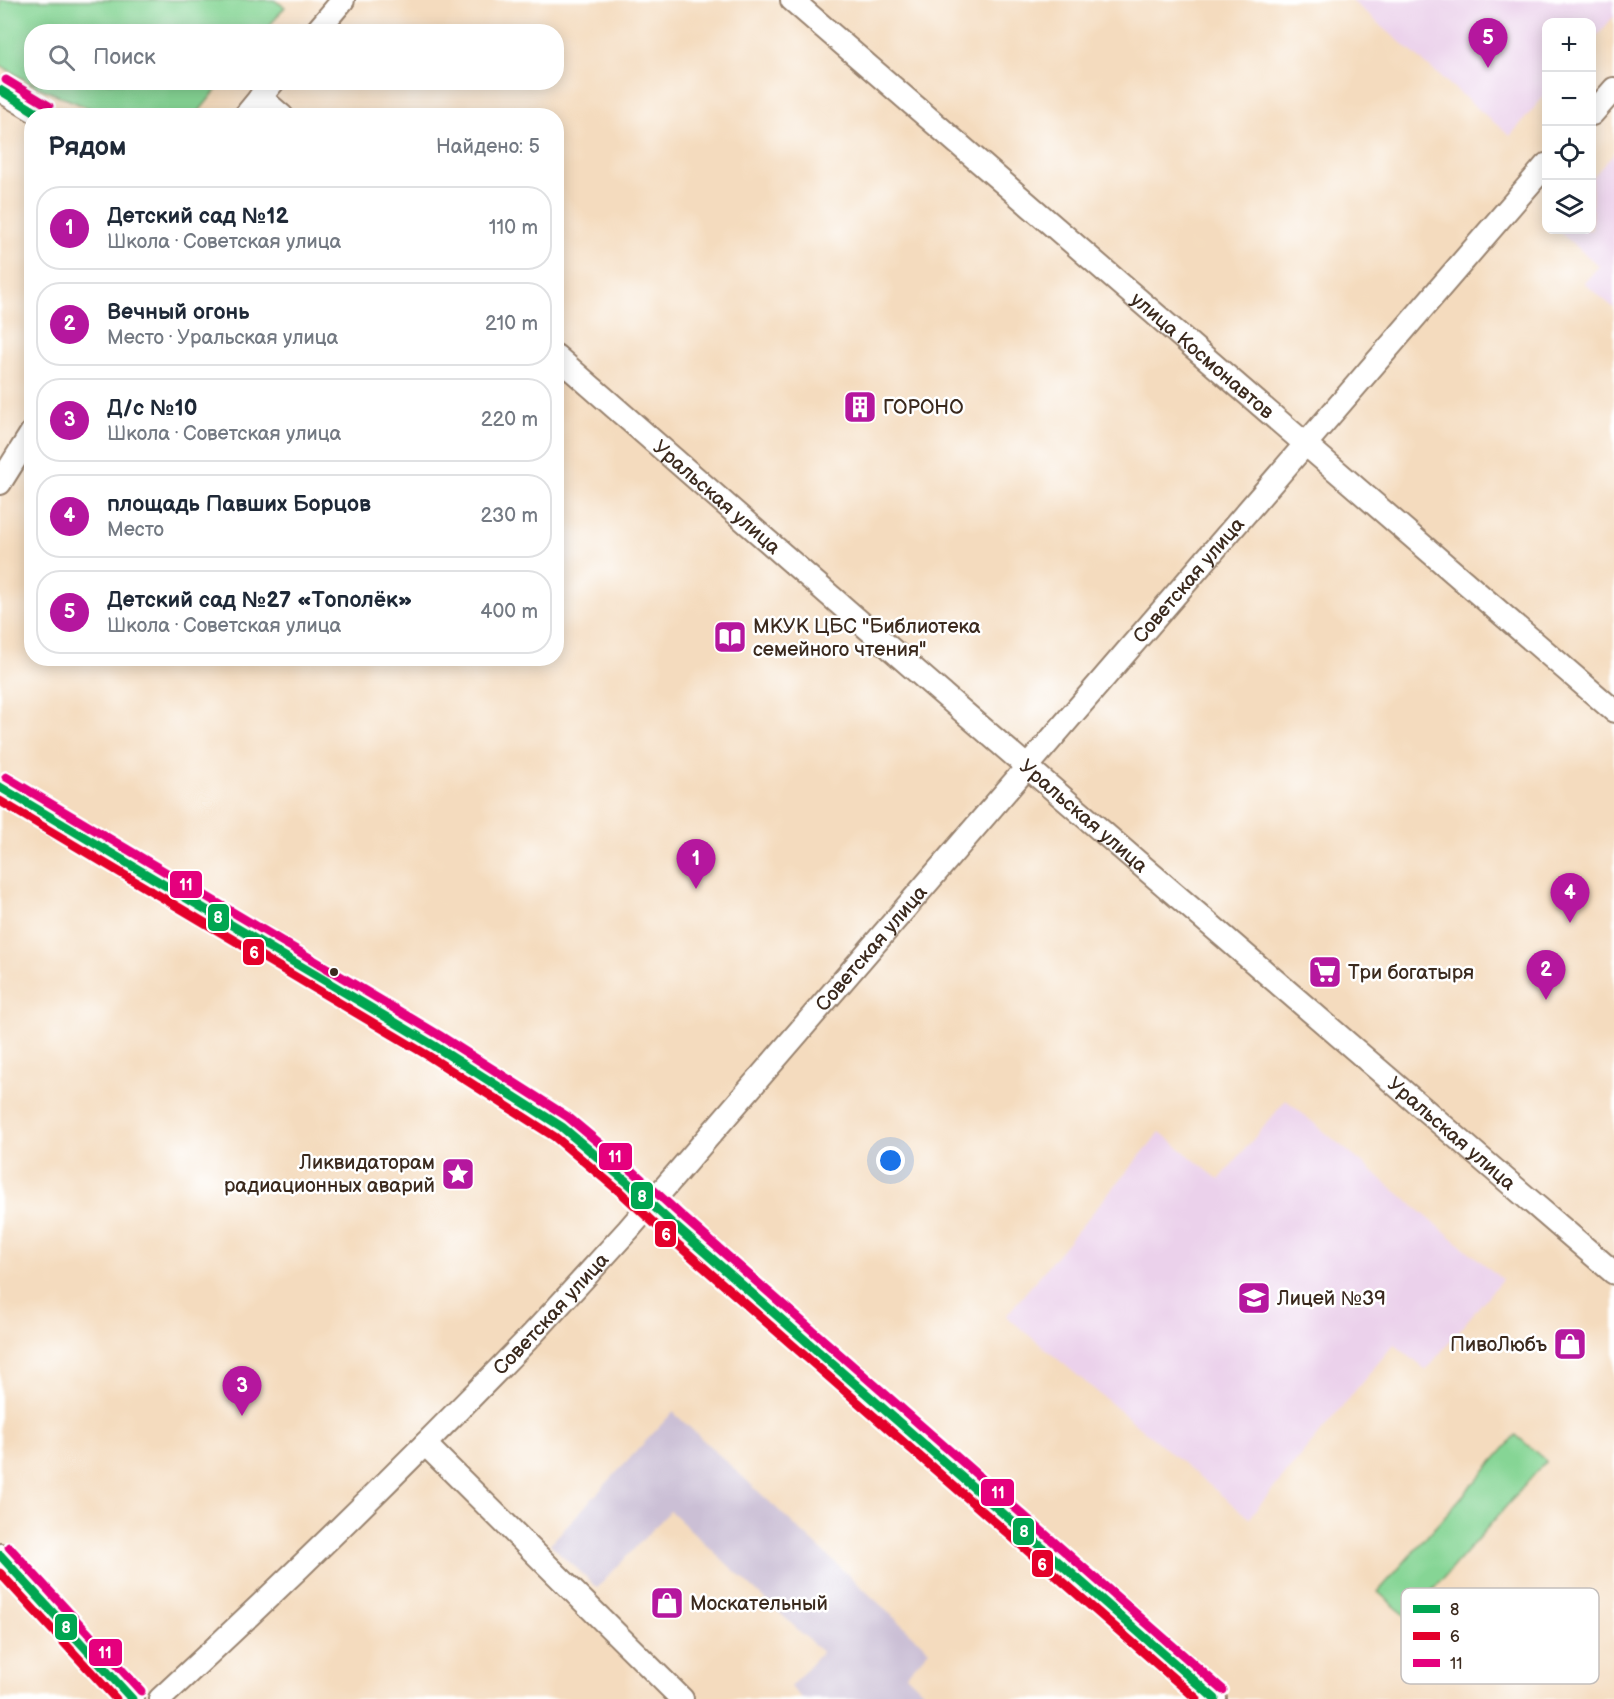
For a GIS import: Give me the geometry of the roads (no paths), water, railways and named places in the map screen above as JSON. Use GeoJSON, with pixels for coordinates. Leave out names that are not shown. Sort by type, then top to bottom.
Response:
{"type":"FeatureCollection","features":[{"type":"Feature","properties":{"kind":"street"},"geometry":{"type":"LineString","coordinates":[[323,24],[343,0]]}},
{"type":"Feature","properties":{"kind":"street","name":"улица Космонавтов"},"geometry":{"type":"LineString","coordinates":[[792,0],[1614,711]]}},
{"type":"Feature","properties":{"kind":"street"},"geometry":{"type":"LineString","coordinates":[[1596,109],[1614,89]]}},
{"type":"Feature","properties":{"kind":"street"},"geometry":{"type":"LineString","coordinates":[[0,90],[30,108]]}},
{"type":"Feature","properties":{"kind":"street"},"geometry":{"type":"LineString","coordinates":[[251,108],[266,90],[277,108]]}},
{"type":"Feature","properties":{"kind":"street","name":"Советская улица"},"geometry":{"type":"LineString","coordinates":[[160,1699],[280,1587],[425,1444],[528,1339],[652,1203],[1542,170]]}},
{"type":"Feature","properties":{"kind":"street","name":"Уральская улица"},"geometry":{"type":"LineString","coordinates":[[564,363],[1614,1273]]}},
{"type":"Feature","properties":{"kind":"street"},"geometry":{"type":"LineString","coordinates":[[0,483],[24,445]]}},
{"type":"Feature","properties":{"kind":"street"},"geometry":{"type":"LineString","coordinates":[[0,788],[433,1045],[562,1127],[652,1203],[1215,1699]]}},
{"type":"Feature","properties":{"kind":"street"},"geometry":{"type":"LineString","coordinates":[[425,1444],[682,1699]]}},
{"type":"Feature","properties":{"kind":"street"},"geometry":{"type":"LineString","coordinates":[[0,1555],[132,1699]]}},
{"type":"Feature","properties":{"kind":"place","name":"Детский сад №27 «Тополёк»"},"geometry":{"type":"Point","coordinates":[1488,68]}},
{"type":"Feature","properties":{"kind":"place","name":"ГОРОНО"},"geometry":{"type":"Point","coordinates":[860,407]}},
{"type":"Feature","properties":{"kind":"place","name":"МКУК ЦБС \"Библиотека семейного чтения\""},"geometry":{"type":"Point","coordinates":[730,637]}},
{"type":"Feature","properties":{"kind":"place","name":"Детский сад №12"},"geometry":{"type":"Point","coordinates":[696,889]}},
{"type":"Feature","properties":{"kind":"place","name":"площадь Павших Борцов"},"geometry":{"type":"Point","coordinates":[1570,923]}},
{"type":"Feature","properties":{"kind":"place","name":"Три богатыря"},"geometry":{"type":"Point","coordinates":[1325,972]}},
{"type":"Feature","properties":{"kind":"place","name":"Вечный огонь"},"geometry":{"type":"Point","coordinates":[1546,1000]}},
{"type":"Feature","properties":{"kind":"place","name":"Ликвидаторам радиационных аварий"},"geometry":{"type":"Point","coordinates":[458,1174]}},
{"type":"Feature","properties":{"kind":"place","name":"Лицей №39"},"geometry":{"type":"Point","coordinates":[1254,1298]}},
{"type":"Feature","properties":{"kind":"place","name":"ПивоЛюбъ"},"geometry":{"type":"Point","coordinates":[1570,1344]}},
{"type":"Feature","properties":{"kind":"place","name":"Д/с №10"},"geometry":{"type":"Point","coordinates":[242,1416]}},
{"type":"Feature","properties":{"kind":"place","name":"Москательный"},"geometry":{"type":"Point","coordinates":[667,1603]}}]}
